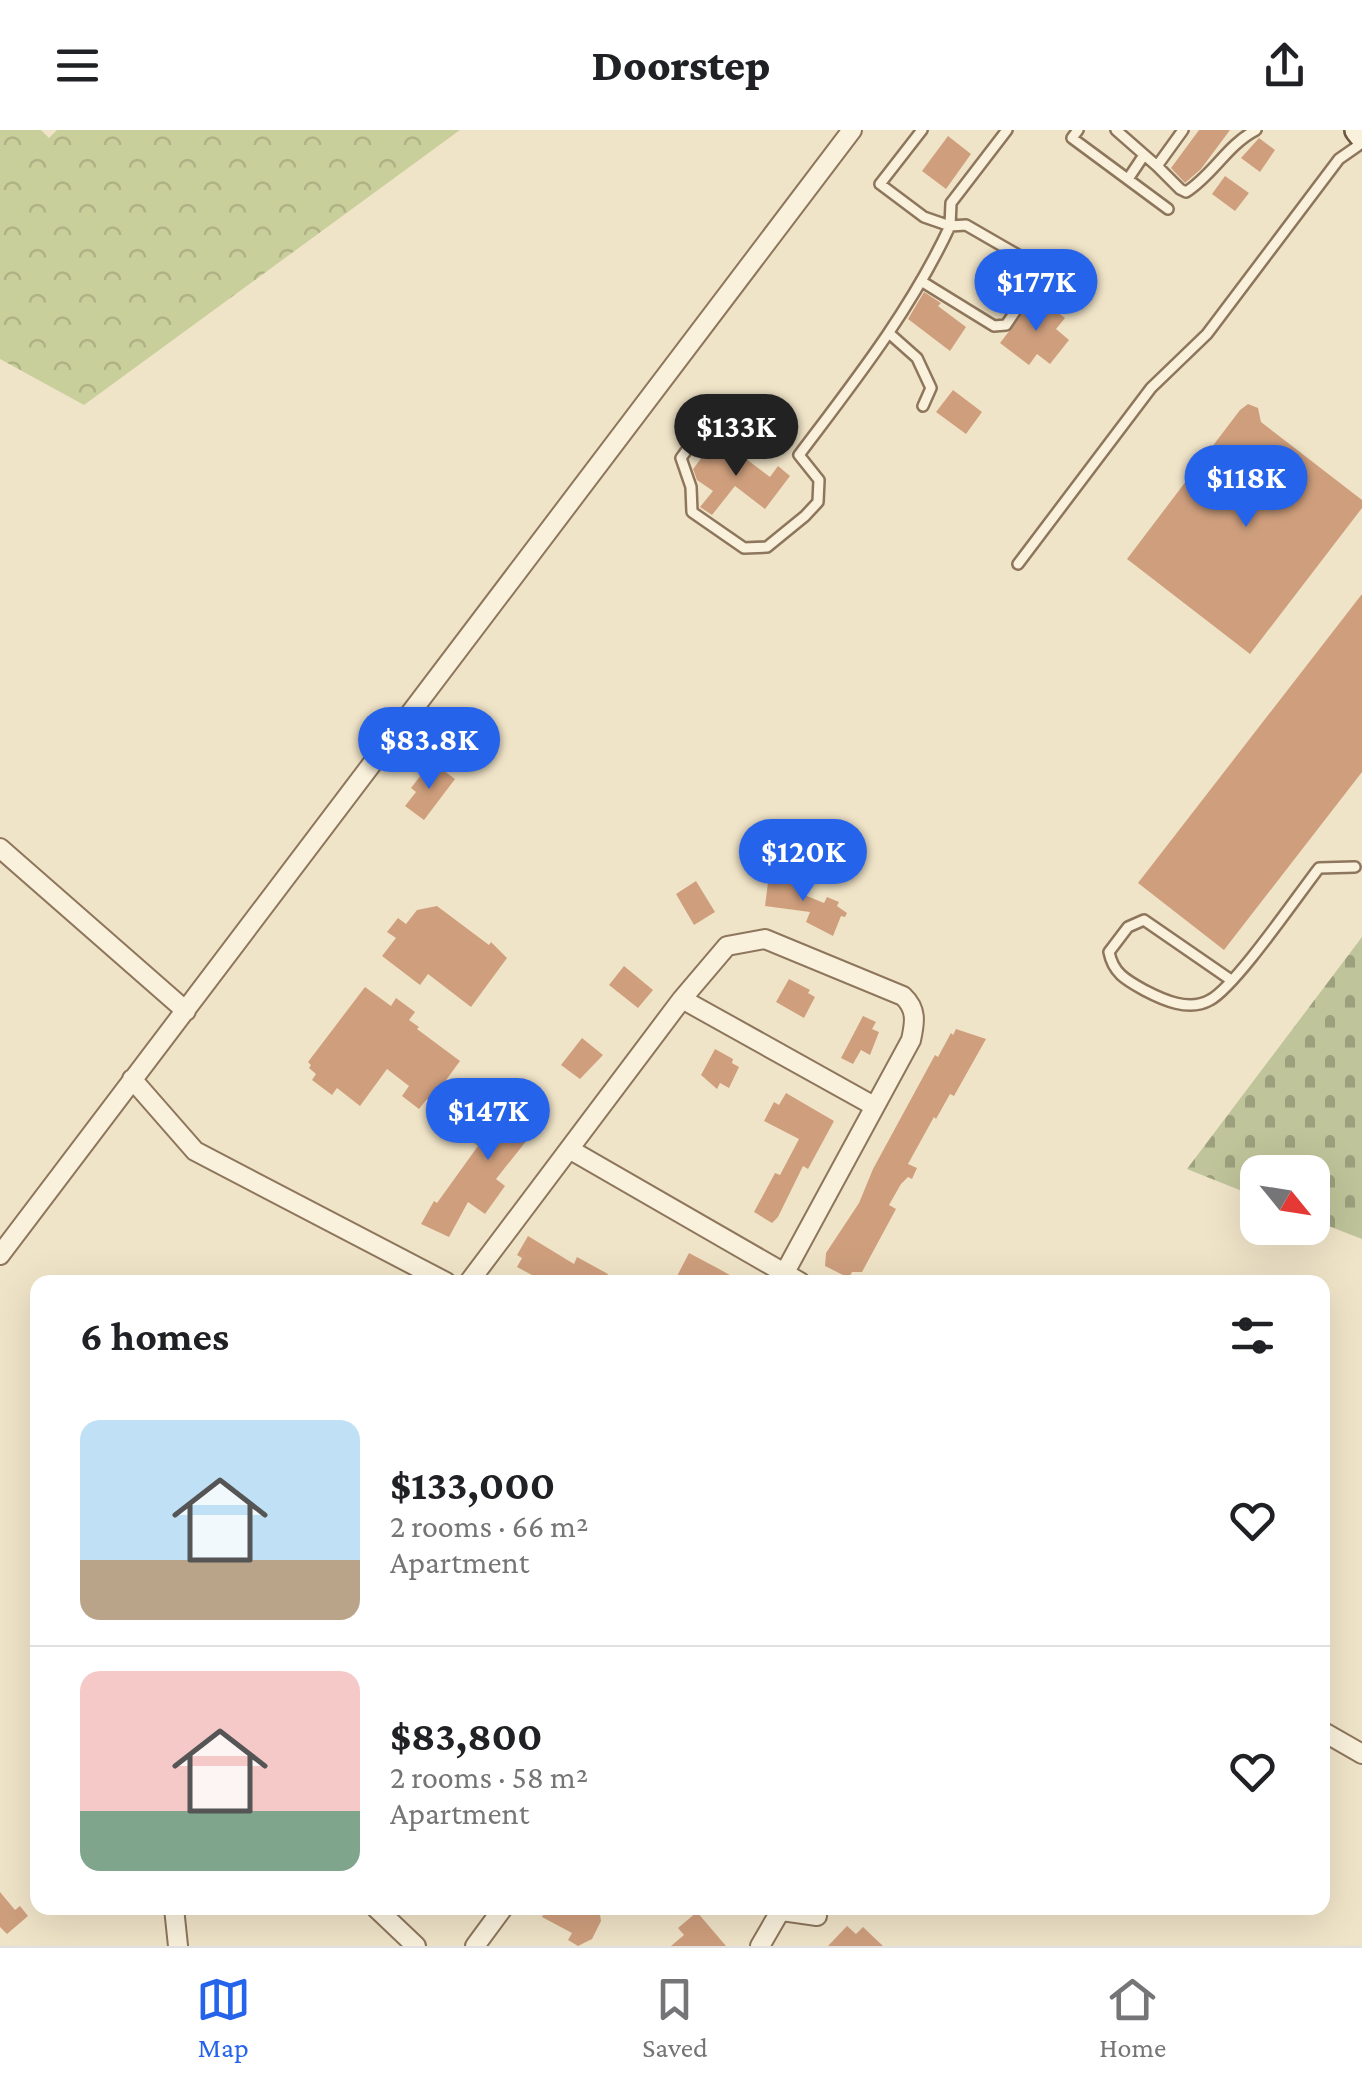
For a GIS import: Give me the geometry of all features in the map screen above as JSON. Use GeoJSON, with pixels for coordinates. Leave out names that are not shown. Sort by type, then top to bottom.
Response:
{"type":"FeatureCollection","features":[{"type":"Feature","properties":{"kind":"street"},"geometry":{"type":"LineString","coordinates":[[0,1255],[852,130]]}},
{"type":"Feature","properties":{"kind":"street"},"geometry":{"type":"LineString","coordinates":[[0,848],[186,1011]]}},
{"type":"Feature","properties":{"kind":"street"},"geometry":{"type":"LineString","coordinates":[[474,1275],[682,1000],[728,946],[765,939],[903,996],[912,1004],[915,1020],[911,1040],[874,1106],[793,1275]]}},
{"type":"Feature","properties":{"kind":"street"},"geometry":{"type":"LineString","coordinates":[[682,1000],[874,1106]]}},
{"type":"Feature","properties":{"kind":"street"},"geometry":{"type":"LineString","coordinates":[[132,1079],[194,1151],[428,1275]]}},
{"type":"Feature","properties":{"kind":"street"},"geometry":{"type":"LineString","coordinates":[[570,1149],[787,1275]]}},
{"type":"Feature","properties":{"kind":"street"},"geometry":{"type":"LineString","coordinates":[[1330,1736],[1362,1754]]}},
{"type":"Feature","properties":{"kind":"street"},"geometry":{"type":"LineString","coordinates":[[175,1915],[178,1946]]}},
{"type":"Feature","properties":{"kind":"street"},"geometry":{"type":"LineString","coordinates":[[383,1915],[416,1946]]}},
{"type":"Feature","properties":{"kind":"street"},"geometry":{"type":"LineString","coordinates":[[475,1946],[498,1915]]}},
{"type":"Feature","properties":{"kind":"street"},"geometry":{"type":"LineString","coordinates":[[760,1946],[778,1915]]}},
{"type":"Feature","properties":{"kind":"street"},"geometry":{"type":"LineString","coordinates":[[813,1915],[818,1916]]}},
{"type":"Feature","properties":{"kind":"lane"},"geometry":{"type":"LineString","coordinates":[[921,282],[994,326],[1006,325],[1036,282],[1037,266],[966,225],[950,226],[924,217],[880,184],[922,130]]}},
{"type":"Feature","properties":{"kind":"lane"},"geometry":{"type":"LineString","coordinates":[[690,448],[681,458],[691,487],[692,512],[744,548],[767,546],[818,502],[818,480],[799,456],[890,334],[950,226],[951,203],[1007,130]]}},
{"type":"Feature","properties":{"kind":"lane"},"geometry":{"type":"LineString","coordinates":[[1078,130],[1072,138],[1168,209]]}},
{"type":"Feature","properties":{"kind":"lane"},"geometry":{"type":"LineString","coordinates":[[1116,130],[1186,192],[1239,139],[1256,130]]}},
{"type":"Feature","properties":{"kind":"lane"},"geometry":{"type":"LineString","coordinates":[[1157,166],[1183,130]]}},
{"type":"Feature","properties":{"kind":"lane"},"geometry":{"type":"LineString","coordinates":[[1018,564],[1151,388],[1207,334],[1339,159],[1362,144]]}},
{"type":"Feature","properties":{"kind":"lane"},"geometry":{"type":"LineString","coordinates":[[1128,180],[1144,155]]}},
{"type":"Feature","properties":{"kind":"lane"},"geometry":{"type":"LineString","coordinates":[[890,334],[917,358],[931,388],[923,406]]}},
{"type":"Feature","properties":{"kind":"lane"},"geometry":{"type":"LineString","coordinates":[[1232,980],[1144,920],[1128,927],[1110,952],[1112,965],[1122,976],[1149,993],[1184,1005],[1213,1000],[1232,980],[1319,868],[1355,867]]}},
{"type":"Feature","properties":{"kind":"green space"},"geometry":{"type":"Polygon","coordinates":[[[0,130],[41,130],[49,138],[57,130],[460,130],[84,405],[0,359],[0,130]]]}},
{"type":"Feature","properties":{"kind":"green space"},"geometry":{"type":"Polygon","coordinates":[[[1362,937],[1362,1239],[1330,1227],[1330,1155],[1240,1155],[1240,1190],[1187,1169],[1362,937]]]}},
{"type":"Feature","properties":{"kind":"building"},"geometry":{"type":"Polygon","coordinates":[[[1199,130],[1230,130],[1201,169],[1185,183],[1171,168],[1199,130]]]}},
{"type":"Feature","properties":{"kind":"building"},"geometry":{"type":"Polygon","coordinates":[[[948,136],[971,154],[946,189],[922,171],[948,136]]]}},
{"type":"Feature","properties":{"kind":"building"},"geometry":{"type":"Polygon","coordinates":[[[1259,138],[1275,150],[1260,172],[1241,158],[1259,138]]]}},
{"type":"Feature","properties":{"kind":"building"},"geometry":{"type":"Polygon","coordinates":[[[1225,176],[1249,193],[1235,211],[1212,194],[1225,176]]]}},
{"type":"Feature","properties":{"kind":"building"},"geometry":{"type":"Polygon","coordinates":[[[924,292],[966,327],[950,351],[908,319],[924,292]]]}},
{"type":"Feature","properties":{"kind":"building"},"geometry":{"type":"Polygon","coordinates":[[[1036,296],[1065,318],[1056,329],[1069,340],[1050,364],[1037,354],[1029,365],[1000,343],[1036,296]]]}},
{"type":"Feature","properties":{"kind":"building"},"geometry":{"type":"Polygon","coordinates":[[[953,390],[982,412],[966,434],[936,412],[953,390]]]}},
{"type":"Feature","properties":{"kind":"building"},"geometry":{"type":"Polygon","coordinates":[[[1248,404],[1258,408],[1261,422],[1362,500],[1362,508],[1250,654],[1127,559],[1248,404]]]}},
{"type":"Feature","properties":{"kind":"building"},"geometry":{"type":"Polygon","coordinates":[[[710,447],[725,459],[733,449],[770,477],[778,466],[790,476],[765,509],[735,486],[712,515],[700,507],[713,491],[697,480],[693,469],[710,447]]]}},
{"type":"Feature","properties":{"kind":"building"},"geometry":{"type":"Polygon","coordinates":[[[1362,594],[1362,772],[1224,950],[1138,883],[1362,594]]]}},
{"type":"Feature","properties":{"kind":"building"},"geometry":{"type":"Polygon","coordinates":[[[436,765],[455,779],[424,820],[405,806],[416,792],[411,788],[436,765]]]}},
{"type":"Feature","properties":{"kind":"building"},"geometry":{"type":"Polygon","coordinates":[[[769,875],[789,876],[789,882],[798,883],[797,892],[824,903],[827,897],[839,902],[837,906],[847,913],[841,916],[833,936],[806,922],[810,912],[765,906],[769,875]]]}},
{"type":"Feature","properties":{"kind":"building"},"geometry":{"type":"Polygon","coordinates":[[[696,881],[715,912],[694,925],[676,894],[696,881]]]}},
{"type":"Feature","properties":{"kind":"building"},"geometry":{"type":"Polygon","coordinates":[[[437,906],[489,945],[491,942],[507,958],[471,1007],[428,974],[420,985],[382,956],[396,938],[387,932],[398,918],[406,924],[417,910],[437,906]]]}},
{"type":"Feature","properties":{"kind":"building"},"geometry":{"type":"Polygon","coordinates":[[[624,966],[653,990],[638,1008],[609,985],[624,966]]]}},
{"type":"Feature","properties":{"kind":"building"},"geometry":{"type":"Polygon","coordinates":[[[789,979],[815,997],[804,1018],[776,1002],[789,979]]]}},
{"type":"Feature","properties":{"kind":"building"},"geometry":{"type":"Polygon","coordinates":[[[365,987],[391,1006],[396,998],[415,1012],[409,1020],[417,1029],[460,1061],[430,1102],[427,1099],[419,1109],[402,1096],[409,1086],[387,1069],[360,1106],[337,1088],[332,1095],[312,1080],[316,1074],[308,1062],[365,987]]]}},
{"type":"Feature","properties":{"kind":"building"},"geometry":{"type":"Polygon","coordinates":[[[863,1016],[876,1022],[872,1029],[879,1032],[870,1055],[861,1050],[853,1064],[841,1058],[863,1016]]]}},
{"type":"Feature","properties":{"kind":"building"},"geometry":{"type":"Polygon","coordinates":[[[956,1029],[986,1039],[954,1096],[950,1094],[934,1117],[908,1164],[917,1168],[912,1179],[908,1177],[901,1184],[889,1205],[896,1209],[862,1272],[843,1275],[825,1266],[826,1253],[859,1203],[873,1169],[935,1055],[938,1057],[956,1029]]]}},
{"type":"Feature","properties":{"kind":"building"},"geometry":{"type":"Polygon","coordinates":[[[582,1038],[603,1055],[580,1079],[561,1065],[582,1038]]]}},
{"type":"Feature","properties":{"kind":"building"},"geometry":{"type":"Polygon","coordinates":[[[715,1049],[739,1067],[729,1088],[720,1083],[717,1089],[701,1075],[715,1049]]]}},
{"type":"Feature","properties":{"kind":"building"},"geometry":{"type":"Polygon","coordinates":[[[526,1084],[544,1097],[540,1103],[546,1108],[546,1116],[496,1179],[505,1186],[485,1214],[468,1202],[449,1237],[421,1224],[434,1201],[437,1203],[478,1146],[473,1142],[492,1115],[501,1122],[526,1084]]]}},
{"type":"Feature","properties":{"kind":"building"},"geometry":{"type":"Polygon","coordinates":[[[786,1093],[834,1121],[808,1169],[803,1166],[772,1223],[754,1212],[799,1139],[764,1121],[774,1102],[779,1105],[786,1093]]]}},
{"type":"Feature","properties":{"kind":"building"},"geometry":{"type":"Polygon","coordinates":[[[528,1236],[574,1264],[577,1257],[608,1274],[532,1275],[517,1267],[522,1258],[517,1255],[528,1236]]]}},
{"type":"Feature","properties":{"kind":"building"},"geometry":{"type":"Polygon","coordinates":[[[689,1253],[729,1275],[678,1275],[689,1253]]]}},
{"type":"Feature","properties":{"kind":"building"},"geometry":{"type":"Polygon","coordinates":[[[0,1892],[15,1910],[20,1906],[28,1916],[7,1934],[0,1927],[0,1892]]]}},
{"type":"Feature","properties":{"kind":"building"},"geometry":{"type":"Polygon","coordinates":[[[600,1915],[601,1921],[592,1939],[578,1946],[568,1940],[572,1933],[542,1917],[600,1915]]]}},
{"type":"Feature","properties":{"kind":"building"},"geometry":{"type":"Polygon","coordinates":[[[693,1915],[700,1915],[726,1946],[671,1946],[684,1935],[678,1928],[693,1915]]]}},
{"type":"Feature","properties":{"kind":"building"},"geometry":{"type":"Polygon","coordinates":[[[847,1926],[856,1934],[863,1927],[883,1946],[828,1946],[847,1926]]]}}]}
